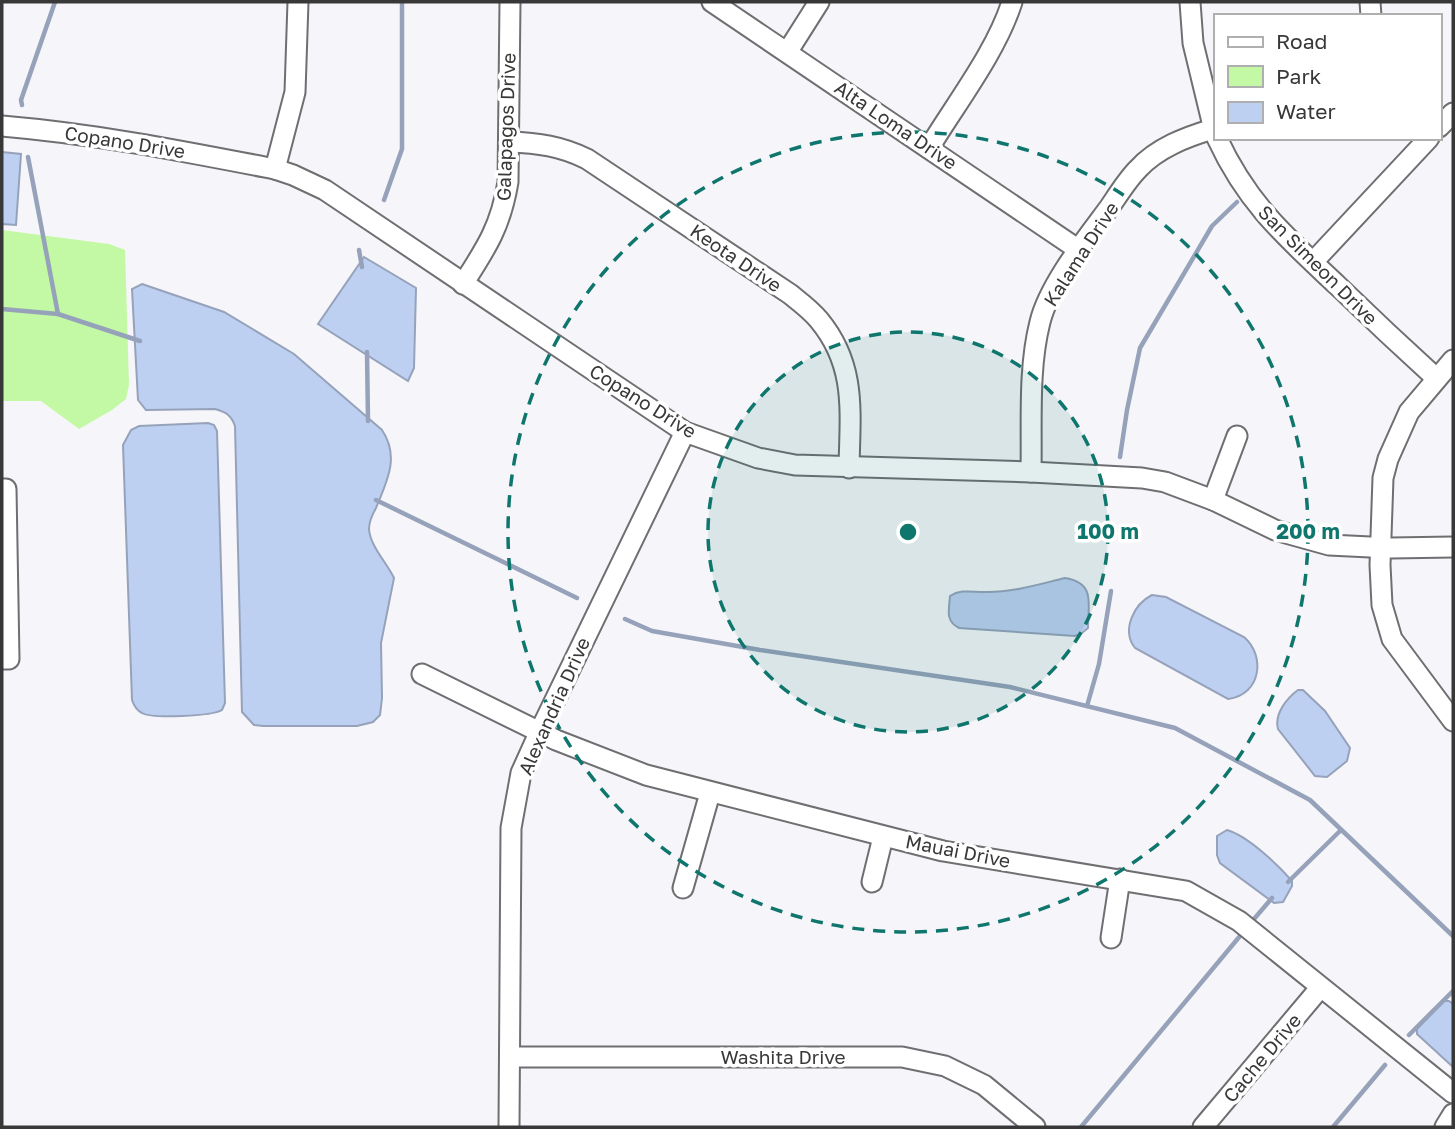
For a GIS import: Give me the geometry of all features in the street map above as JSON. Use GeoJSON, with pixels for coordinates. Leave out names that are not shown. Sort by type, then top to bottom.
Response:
{"type":"FeatureCollection","features":[{"type":"Feature","properties":{"kind":"street"},"geometry":{"type":"LineString","coordinates":[[275,169],[295,92],[298,2]]}},
{"type":"Feature","properties":{"kind":"street","name":"Galapagos Drive"},"geometry":{"type":"LineString","coordinates":[[463,284],[492,238],[503,209],[508,181],[509,2]]}},
{"type":"Feature","properties":{"kind":"street","name":"Alta Loma Drive"},"geometry":{"type":"LineString","coordinates":[[712,2],[1079,250]]}},
{"type":"Feature","properties":{"kind":"street"},"geometry":{"type":"LineString","coordinates":[[788,51],[820,2]]}},
{"type":"Feature","properties":{"kind":"street"},"geometry":{"type":"LineString","coordinates":[[929,148],[990,49],[1013,2]]}},
{"type":"Feature","properties":{"kind":"street","name":"San Simeon Drive"},"geometry":{"type":"LineString","coordinates":[[1190,2],[1193,43],[1214,130]]}},
{"type":"Feature","properties":{"kind":"street","name":"Copano Drive"},"geometry":{"type":"LineString","coordinates":[[2,126],[75,132],[127,140],[275,169],[293,175],[325,190],[684,432],[758,458],[795,465],[849,468],[1031,472],[1142,478],[1165,482],[1213,500],[1275,530],[1329,545],[1380,548],[1453,547]]}},
{"type":"Feature","properties":{"kind":"street","name":"Kalama Drive"},"geometry":{"type":"LineString","coordinates":[[1031,472],[1034,375],[1040,322],[1047,300],[1138,168],[1185,138],[1214,134]]}},
{"type":"Feature","properties":{"kind":"street","name":"San Simeon Drive"},"geometry":{"type":"LineString","coordinates":[[1218,140],[1247,193],[1276,229],[1436,378]]}},
{"type":"Feature","properties":{"kind":"street"},"geometry":{"type":"LineString","coordinates":[[1312,262],[1424,140]]}},
{"type":"Feature","properties":{"kind":"street","name":"Keota Drive"},"geometry":{"type":"LineString","coordinates":[[509,142],[550,145],[587,159],[790,294],[818,318],[840,355],[850,391],[849,468]]}},
{"type":"Feature","properties":{"kind":"street"},"geometry":{"type":"LineString","coordinates":[[1453,360],[1409,412],[1388,459],[1383,478],[1380,548],[1381,605],[1392,639],[1453,721]]}},
{"type":"Feature","properties":{"kind":"street","name":"Alexandria Drive"},"geometry":{"type":"LineString","coordinates":[[509,1127],[511,828],[522,773],[684,432]]}},
{"type":"Feature","properties":{"kind":"street"},"geometry":{"type":"LineString","coordinates":[[1213,500],[1237,436]]}},
{"type":"Feature","properties":{"kind":"street"},"geometry":{"type":"LineString","coordinates":[[2,489],[6,489],[5,659]]}},
{"type":"Feature","properties":{"kind":"street","name":"Mauai Drive"},"geometry":{"type":"LineString","coordinates":[[422,674],[614,764],[710,793],[943,851],[1186,891],[1239,920],[1453,1093]]}},
{"type":"Feature","properties":{"kind":"street"},"geometry":{"type":"LineString","coordinates":[[683,888],[710,793]]}},
{"type":"Feature","properties":{"kind":"street"},"geometry":{"type":"LineString","coordinates":[[872,882],[883,837]]}},
{"type":"Feature","properties":{"kind":"street"},"geometry":{"type":"LineString","coordinates":[[1111,938],[1120,879]]}},
{"type":"Feature","properties":{"kind":"street","name":"Cache Drive"},"geometry":{"type":"LineString","coordinates":[[1203,1127],[1321,988]]}},
{"type":"Feature","properties":{"kind":"street","name":"Washita Drive"},"geometry":{"type":"LineString","coordinates":[[510,1057],[902,1057],[945,1066],[984,1085],[1035,1127]]}},
{"type":"Feature","properties":{"kind":"street"},"geometry":{"type":"LineString","coordinates":[[1445,1127],[1453,1114]]}},
{"type":"Feature","properties":{"kind":"green space"},"geometry":{"type":"Polygon","coordinates":[[[2,230],[109,244],[125,250],[129,385],[126,399],[79,429],[41,401],[2,401],[2,230]]]}},
{"type":"Feature","properties":{"kind":"water"},"geometry":{"type":"Polygon","coordinates":[[[2,152],[21,154],[16,225],[2,224],[2,152]]]}},
{"type":"Feature","properties":{"kind":"water"},"geometry":{"type":"Polygon","coordinates":[[[364,257],[416,288],[414,368],[408,381],[318,324],[364,257]]]}},
{"type":"Feature","properties":{"kind":"water"},"geometry":{"type":"Polygon","coordinates":[[[142,284],[224,312],[294,354],[382,430],[390,450],[390,469],[369,529],[376,548],[394,578],[381,643],[380,715],[373,722],[357,726],[263,726],[254,725],[242,712],[235,426],[228,414],[215,409],[146,410],[138,400],[132,289],[142,284]]]}},
{"type":"Feature","properties":{"kind":"water"},"geometry":{"type":"Polygon","coordinates":[[[214,425],[217,431],[225,703],[222,710],[207,714],[148,715],[138,711],[132,700],[123,445],[131,430],[139,426],[214,425]]]}},
{"type":"Feature","properties":{"kind":"water"},"geometry":{"type":"Polygon","coordinates":[[[1065,578],[1082,585],[1088,596],[1088,628],[1075,636],[959,628],[950,618],[950,596],[955,594],[964,591],[1007,591],[1065,578]]]}},
{"type":"Feature","properties":{"kind":"water"},"geometry":{"type":"Polygon","coordinates":[[[1152,595],[1166,597],[1244,637],[1251,645],[1257,664],[1257,674],[1248,690],[1228,699],[1135,648],[1129,626],[1135,611],[1152,595]]]}},
{"type":"Feature","properties":{"kind":"water"},"geometry":{"type":"Polygon","coordinates":[[[1298,690],[1303,690],[1325,711],[1350,748],[1347,761],[1327,777],[1315,776],[1278,729],[1282,707],[1298,690]]]}},
{"type":"Feature","properties":{"kind":"water"},"geometry":{"type":"Polygon","coordinates":[[[1227,830],[1271,859],[1292,881],[1283,902],[1274,903],[1220,863],[1217,836],[1227,830]]]}},
{"type":"Feature","properties":{"kind":"water"},"geometry":{"type":"Polygon","coordinates":[[[1443,1001],[1453,1004],[1453,1067],[1417,1034],[1417,1029],[1443,1001]]]}},
{"type":"Feature","properties":{"kind":"waterway"},"geometry":{"type":"LineString","coordinates":[[22,105],[21,100],[55,2]]}},
{"type":"Feature","properties":{"kind":"waterway"},"geometry":{"type":"LineString","coordinates":[[384,200],[402,149],[402,2]]}},
{"type":"Feature","properties":{"kind":"waterway"},"geometry":{"type":"LineString","coordinates":[[28,157],[58,314]]}},
{"type":"Feature","properties":{"kind":"waterway"},"geometry":{"type":"LineString","coordinates":[[1120,457],[1140,348],[1212,226],[1237,202]]}},
{"type":"Feature","properties":{"kind":"waterway"},"geometry":{"type":"LineString","coordinates":[[359,250],[362,267]]}},
{"type":"Feature","properties":{"kind":"waterway"},"geometry":{"type":"LineString","coordinates":[[2,309],[58,314],[140,341]]}},
{"type":"Feature","properties":{"kind":"waterway"},"geometry":{"type":"LineString","coordinates":[[367,352],[368,421]]}},
{"type":"Feature","properties":{"kind":"waterway"},"geometry":{"type":"LineString","coordinates":[[376,500],[577,598]]}},
{"type":"Feature","properties":{"kind":"waterway"},"geometry":{"type":"LineString","coordinates":[[1087,706],[1099,664],[1111,591]]}},
{"type":"Feature","properties":{"kind":"waterway"},"geometry":{"type":"LineString","coordinates":[[625,619],[652,631],[1010,687],[1175,728],[1310,800],[1453,936]]}},
{"type":"Feature","properties":{"kind":"waterway"},"geometry":{"type":"LineString","coordinates":[[1288,882],[1341,830]]}},
{"type":"Feature","properties":{"kind":"waterway"},"geometry":{"type":"LineString","coordinates":[[1254,919],[1272,898]]}},
{"type":"Feature","properties":{"kind":"waterway"},"geometry":{"type":"LineString","coordinates":[[1081,1127],[1240,936]]}},
{"type":"Feature","properties":{"kind":"waterway"},"geometry":{"type":"LineString","coordinates":[[1409,1035],[1453,991]]}},
{"type":"Feature","properties":{"kind":"waterway"},"geometry":{"type":"LineString","coordinates":[[1333,1127],[1385,1065]]}}]}
